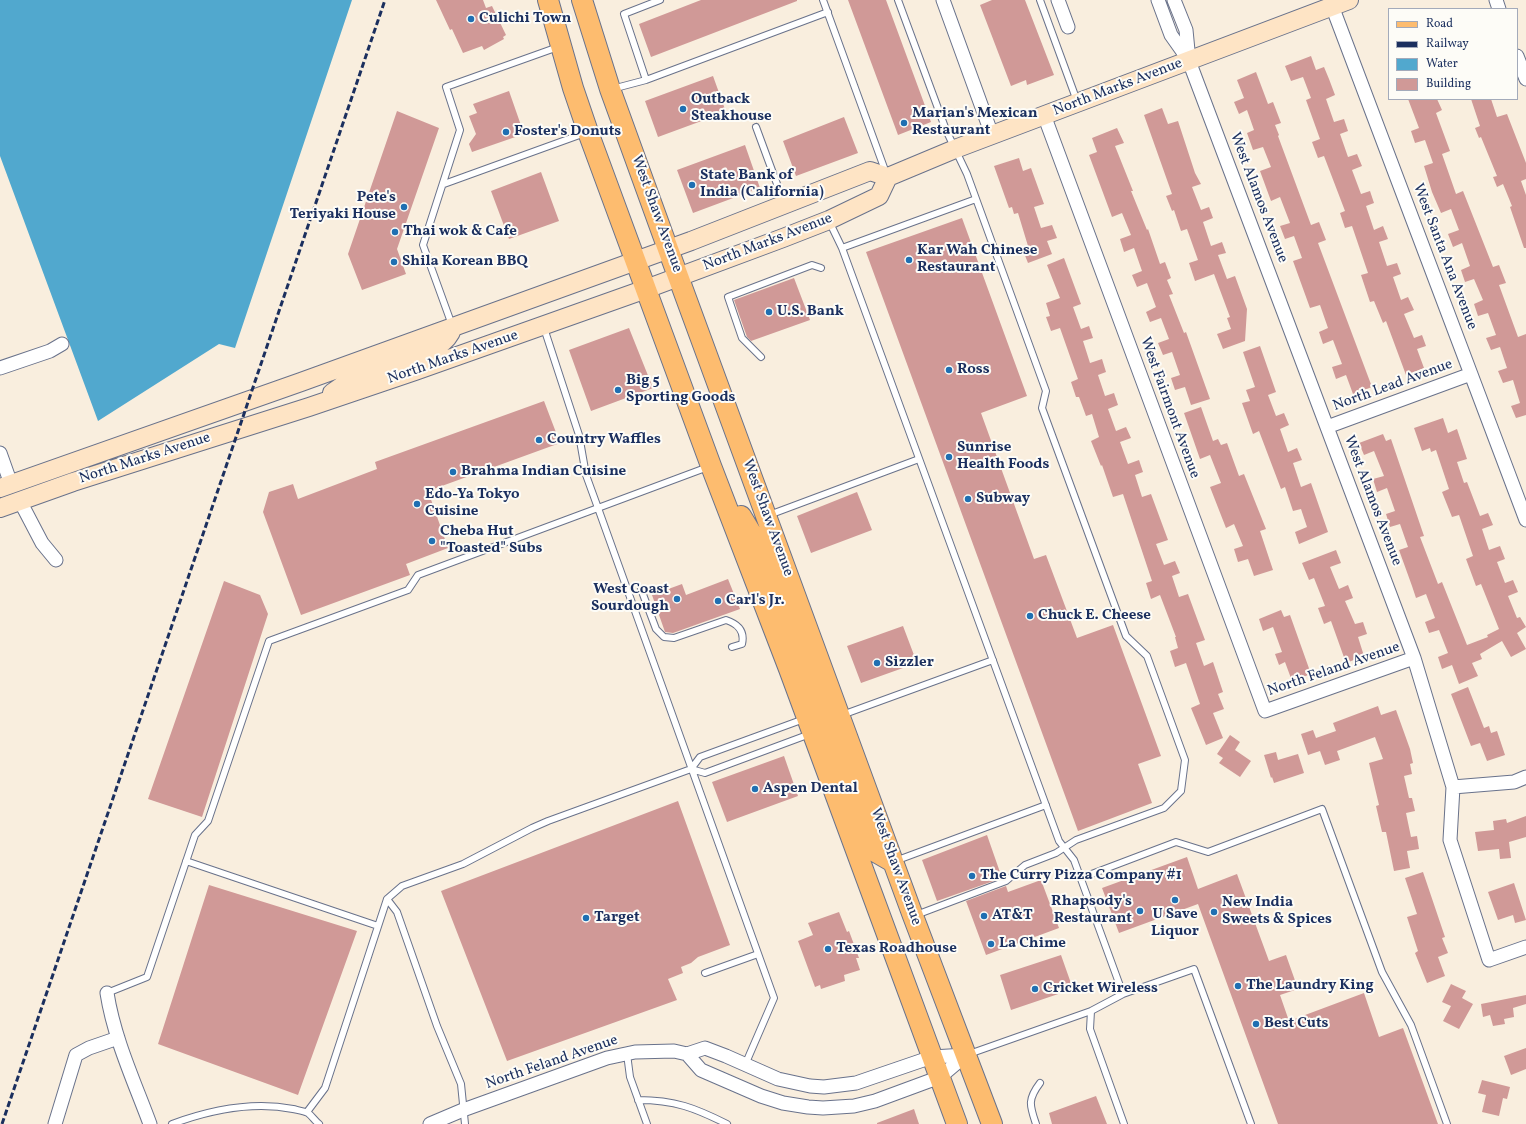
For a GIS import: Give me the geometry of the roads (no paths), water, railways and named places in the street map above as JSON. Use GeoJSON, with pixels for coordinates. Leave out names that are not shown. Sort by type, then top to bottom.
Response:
{"type":"FeatureCollection","features":[{"type":"Feature","properties":{"kind":"main road","name":"West Shaw Avenue"},"geometry":{"type":"LineString","coordinates":[[548,0],[588,132],[711,466],[760,590],[957,1124]]}},
{"type":"Feature","properties":{"kind":"main road","name":"West Shaw Avenue"},"geometry":{"type":"LineString","coordinates":[[582,0],[610,89],[678,277],[913,916],[992,1124]]}},
{"type":"Feature","properties":{"kind":"main road","name":"North Marks Avenue"},"geometry":{"type":"LineString","coordinates":[[6,486],[301,382],[668,249],[870,171],[888,176],[1078,102],[1349,0]]}},
{"type":"Feature","properties":{"kind":"main road","name":"North Marks Avenue"},"geometry":{"type":"LineString","coordinates":[[0,508],[169,451],[309,407],[646,289],[829,220],[879,196],[888,176]]}},
{"type":"Feature","properties":{"kind":"main road"},"geometry":{"type":"LineString","coordinates":[[309,407],[358,375],[438,346],[451,335],[453,327]]}},
{"type":"Feature","properties":{"kind":"main road"},"geometry":{"type":"LineString","coordinates":[[711,466],[759,546],[819,705],[827,714],[839,716]]}},
{"type":"Feature","properties":{"kind":"main road"},"geometry":{"type":"LineString","coordinates":[[810,725],[819,721],[829,731],[874,850],[893,862]]}},
{"type":"Feature","properties":{"kind":"street"},"geometry":{"type":"LineString","coordinates":[[943,0],[992,135]]}},
{"type":"Feature","properties":{"kind":"street"},"geometry":{"type":"LineString","coordinates":[[1058,0],[1068,27]]}},
{"type":"Feature","properties":{"kind":"street","name":"West Alamos Avenue"},"geometry":{"type":"LineString","coordinates":[[1158,0],[1171,35],[1189,61],[1414,658],[1453,787],[1450,840],[1489,960],[1526,947]]}},
{"type":"Feature","properties":{"kind":"street","name":"West Alamos Avenue"},"geometry":{"type":"LineString","coordinates":[[1174,0],[1186,30],[1189,61]]}},
{"type":"Feature","properties":{"kind":"street","name":"West Santa Ana Avenue"},"geometry":{"type":"LineString","coordinates":[[1332,6],[1526,520]]}},
{"type":"Feature","properties":{"kind":"street"},"geometry":{"type":"LineString","coordinates":[[1518,59],[1526,79]]}},
{"type":"Feature","properties":{"kind":"street","name":"West Fairmont Avenue"},"geometry":{"type":"LineString","coordinates":[[1044,115],[1265,711]]}},
{"type":"Feature","properties":{"kind":"street"},"geometry":{"type":"LineString","coordinates":[[0,368],[50,351],[62,344]]}},
{"type":"Feature","properties":{"kind":"street","name":"North Lead Avenue"},"geometry":{"type":"LineString","coordinates":[[1327,427],[1471,374]]}},
{"type":"Feature","properties":{"kind":"street"},"geometry":{"type":"LineString","coordinates":[[0,452],[6,486]]}},
{"type":"Feature","properties":{"kind":"street"},"geometry":{"type":"LineString","coordinates":[[20,501],[42,543],[56,560]]}},
{"type":"Feature","properties":{"kind":"street","name":"North Feland Avenue"},"geometry":{"type":"LineString","coordinates":[[1265,711],[1414,658]]}},
{"type":"Feature","properties":{"kind":"street"},"geometry":{"type":"LineString","coordinates":[[1453,787],[1514,782],[1526,777]]}},
{"type":"Feature","properties":{"kind":"street"},"geometry":{"type":"LineString","coordinates":[[107,993],[110,1015],[150,1124]]}},
{"type":"Feature","properties":{"kind":"street"},"geometry":{"type":"LineString","coordinates":[[55,1124],[76,1055],[89,1048],[118,1038]]}},
{"type":"Feature","properties":{"kind":"street","name":"North Feland Avenue"},"geometry":{"type":"LineString","coordinates":[[430,1124],[463,1110],[607,1058],[627,1054],[674,1051],[687,1054],[705,1048],[778,1079],[810,1086],[824,1087],[856,1083],[932,1057],[966,1055]]}},
{"type":"Feature","properties":{"kind":"street"},"geometry":{"type":"LineString","coordinates":[[687,1054],[701,1070],[783,1104],[808,1107],[840,1108],[874,1101],[940,1077],[966,1055]]}},
{"type":"Feature","properties":{"kind":"lane"},"geometry":{"type":"LineString","coordinates":[[646,80],[624,14],[660,0]]}},
{"type":"Feature","properties":{"kind":"lane"},"geometry":{"type":"LineString","coordinates":[[824,0],[888,176]]}},
{"type":"Feature","properties":{"kind":"lane"},"geometry":{"type":"LineString","coordinates":[[898,0],[946,130],[967,174],[1046,391],[1042,408],[1126,636],[1147,656],[1185,760],[1181,791],[1164,808],[1076,840],[1056,853],[1025,865],[1006,881],[913,916]]}},
{"type":"Feature","properties":{"kind":"lane"},"geometry":{"type":"LineString","coordinates":[[1040,0],[1078,102]]}},
{"type":"Feature","properties":{"kind":"lane"},"geometry":{"type":"LineString","coordinates":[[610,89],[646,80],[828,12]]}},
{"type":"Feature","properties":{"kind":"lane"},"geometry":{"type":"LineString","coordinates":[[453,327],[423,245],[444,184],[460,130],[446,87],[561,46]]}},
{"type":"Feature","properties":{"kind":"lane"},"geometry":{"type":"LineString","coordinates":[[756,127],[785,205]]}},
{"type":"Feature","properties":{"kind":"lane"},"geometry":{"type":"LineString","coordinates":[[444,184],[588,132]]}},
{"type":"Feature","properties":{"kind":"lane"},"geometry":{"type":"LineString","coordinates":[[842,248],[976,199]]}},
{"type":"Feature","properties":{"kind":"lane"},"geometry":{"type":"LineString","coordinates":[[829,220],[842,248],[1059,841],[1074,860],[1123,994]]}},
{"type":"Feature","properties":{"kind":"lane"},"geometry":{"type":"LineString","coordinates":[[761,357],[742,338],[728,297],[812,265],[821,268]]}},
{"type":"Feature","properties":{"kind":"lane"},"geometry":{"type":"LineString","coordinates":[[543,326],[579,435],[586,475],[774,998],[745,1065]]}},
{"type":"Feature","properties":{"kind":"lane"},"geometry":{"type":"LineString","coordinates":[[767,516],[919,459]]}},
{"type":"Feature","properties":{"kind":"lane"},"geometry":{"type":"LineString","coordinates":[[107,993],[146,977],[195,835],[208,821],[269,640],[408,590],[418,575],[711,466]]}},
{"type":"Feature","properties":{"kind":"lane"},"geometry":{"type":"LineString","coordinates":[[641,589],[656,629],[664,637],[674,638],[726,620],[739,626],[742,632],[742,644],[732,647]]}},
{"type":"Feature","properties":{"kind":"lane"},"geometry":{"type":"LineString","coordinates":[[839,716],[993,660]]}},
{"type":"Feature","properties":{"kind":"lane"},"geometry":{"type":"LineString","coordinates":[[692,769],[704,773],[810,725]]}},
{"type":"Feature","properties":{"kind":"lane"},"geometry":{"type":"LineString","coordinates":[[307,1112],[325,1088],[387,899],[402,886],[464,864],[548,821],[692,769],[700,757],[810,725]]}},
{"type":"Feature","properties":{"kind":"lane"},"geometry":{"type":"LineString","coordinates":[[893,862],[1046,805]]}},
{"type":"Feature","properties":{"kind":"lane"},"geometry":{"type":"LineString","coordinates":[[1081,878],[1176,842],[1208,852],[1322,809],[1382,972],[1411,1025],[1447,1124]]}},
{"type":"Feature","properties":{"kind":"lane"},"geometry":{"type":"LineString","coordinates":[[186,861],[378,926]]}},
{"type":"Feature","properties":{"kind":"lane"},"geometry":{"type":"LineString","coordinates":[[387,899],[397,912],[438,1026],[461,1084],[465,1124]]}},
{"type":"Feature","properties":{"kind":"lane"},"geometry":{"type":"LineString","coordinates":[[705,973],[758,954]]}},
{"type":"Feature","properties":{"kind":"lane"},"geometry":{"type":"LineString","coordinates":[[966,1055],[1091,1011],[1123,994],[1194,969],[1251,1124]]}},
{"type":"Feature","properties":{"kind":"lane"},"geometry":{"type":"LineString","coordinates":[[1091,1011],[1090,1029],[1124,1124]]}},
{"type":"Feature","properties":{"kind":"lane"},"geometry":{"type":"LineString","coordinates":[[627,1054],[630,1077],[647,1124]]}},
{"type":"Feature","properties":{"kind":"lane"},"geometry":{"type":"LineString","coordinates":[[1036,1124],[1030,1106],[1030,1101],[1040,1083]]}},
{"type":"Feature","properties":{"kind":"lane"},"geometry":{"type":"LineString","coordinates":[[638,1100],[677,1103],[692,1107],[728,1124]]}},
{"type":"Feature","properties":{"kind":"lane"},"geometry":{"type":"LineString","coordinates":[[172,1124],[206,1113],[228,1108],[248,1107],[288,1108],[307,1112],[319,1124]]}},
{"type":"Feature","properties":{"kind":"water"},"geometry":{"type":"Polygon","coordinates":[[[0,0],[352,0],[235,348],[219,344],[98,421],[0,156],[0,0]]]}},
{"type":"Feature","properties":{"kind":"railway"},"geometry":{"type":"LineString","coordinates":[[2,1124],[385,0]]}},
{"type":"Feature","properties":{"kind":"place","name":"Culichi Town"},"geometry":{"type":"Point","coordinates":[471,19]}},
{"type":"Feature","properties":{"kind":"place","name":"Outback Steakhouse"},"geometry":{"type":"Point","coordinates":[683,109]}},
{"type":"Feature","properties":{"kind":"place","name":"Marian's Mexican Restaurant"},"geometry":{"type":"Point","coordinates":[904,123]}},
{"type":"Feature","properties":{"kind":"place","name":"Foster's Donuts"},"geometry":{"type":"Point","coordinates":[506,132]}},
{"type":"Feature","properties":{"kind":"place","name":"State Bank of India (California)"},"geometry":{"type":"Point","coordinates":[692,185]}},
{"type":"Feature","properties":{"kind":"place","name":"Pete's Teriyaki House"},"geometry":{"type":"Point","coordinates":[404,207]}},
{"type":"Feature","properties":{"kind":"place","name":"Thai wok & Cafe"},"geometry":{"type":"Point","coordinates":[395,232]}},
{"type":"Feature","properties":{"kind":"place","name":"Kar Wah Chinese Restaurant"},"geometry":{"type":"Point","coordinates":[909,260]}},
{"type":"Feature","properties":{"kind":"place","name":"Shila Korean BBQ"},"geometry":{"type":"Point","coordinates":[394,262]}},
{"type":"Feature","properties":{"kind":"place","name":"U.S. Bank"},"geometry":{"type":"Point","coordinates":[769,312]}},
{"type":"Feature","properties":{"kind":"place","name":"Ross"},"geometry":{"type":"Point","coordinates":[949,370]}},
{"type":"Feature","properties":{"kind":"place","name":"Big 5 Sporting Goods"},"geometry":{"type":"Point","coordinates":[618,390]}},
{"type":"Feature","properties":{"kind":"place","name":"Country Waffles"},"geometry":{"type":"Point","coordinates":[539,440]}},
{"type":"Feature","properties":{"kind":"place","name":"Sunrise Health Foods"},"geometry":{"type":"Point","coordinates":[949,457]}},
{"type":"Feature","properties":{"kind":"place","name":"Brahma Indian Cuisine"},"geometry":{"type":"Point","coordinates":[453,472]}},
{"type":"Feature","properties":{"kind":"place","name":"Subway"},"geometry":{"type":"Point","coordinates":[968,499]}},
{"type":"Feature","properties":{"kind":"place","name":"Edo-Ya Tokyo Cuisine"},"geometry":{"type":"Point","coordinates":[417,504]}},
{"type":"Feature","properties":{"kind":"place","name":"Cheba Hut \"Toasted\" Subs"},"geometry":{"type":"Point","coordinates":[432,541]}},
{"type":"Feature","properties":{"kind":"place","name":"West Coast Sourdough"},"geometry":{"type":"Point","coordinates":[677,599]}},
{"type":"Feature","properties":{"kind":"place","name":"Carl's Jr."},"geometry":{"type":"Point","coordinates":[718,601]}},
{"type":"Feature","properties":{"kind":"place","name":"Chuck E. Cheese"},"geometry":{"type":"Point","coordinates":[1030,616]}},
{"type":"Feature","properties":{"kind":"place","name":"Sizzler"},"geometry":{"type":"Point","coordinates":[877,663]}},
{"type":"Feature","properties":{"kind":"place","name":"Aspen Dental"},"geometry":{"type":"Point","coordinates":[755,789]}},
{"type":"Feature","properties":{"kind":"place","name":"The Curry Pizza Company #1"},"geometry":{"type":"Point","coordinates":[972,876]}},
{"type":"Feature","properties":{"kind":"place","name":"U Save Liquor"},"geometry":{"type":"Point","coordinates":[1175,900]}},
{"type":"Feature","properties":{"kind":"place","name":"Rhapsody's Restaurant"},"geometry":{"type":"Point","coordinates":[1140,911]}},
{"type":"Feature","properties":{"kind":"place","name":"New India Sweets & Spices"},"geometry":{"type":"Point","coordinates":[1214,912]}},
{"type":"Feature","properties":{"kind":"place","name":"AT&T"},"geometry":{"type":"Point","coordinates":[984,916]}},
{"type":"Feature","properties":{"kind":"place","name":"Target"},"geometry":{"type":"Point","coordinates":[586,918]}},
{"type":"Feature","properties":{"kind":"place","name":"La Chime"},"geometry":{"type":"Point","coordinates":[991,944]}},
{"type":"Feature","properties":{"kind":"place","name":"Texas Roadhouse"},"geometry":{"type":"Point","coordinates":[828,949]}},
{"type":"Feature","properties":{"kind":"place","name":"The Laundry King"},"geometry":{"type":"Point","coordinates":[1238,986]}},
{"type":"Feature","properties":{"kind":"place","name":"Cricket Wireless"},"geometry":{"type":"Point","coordinates":[1035,989]}},
{"type":"Feature","properties":{"kind":"place","name":"Best Cuts"},"geometry":{"type":"Point","coordinates":[1256,1024]}}]}
